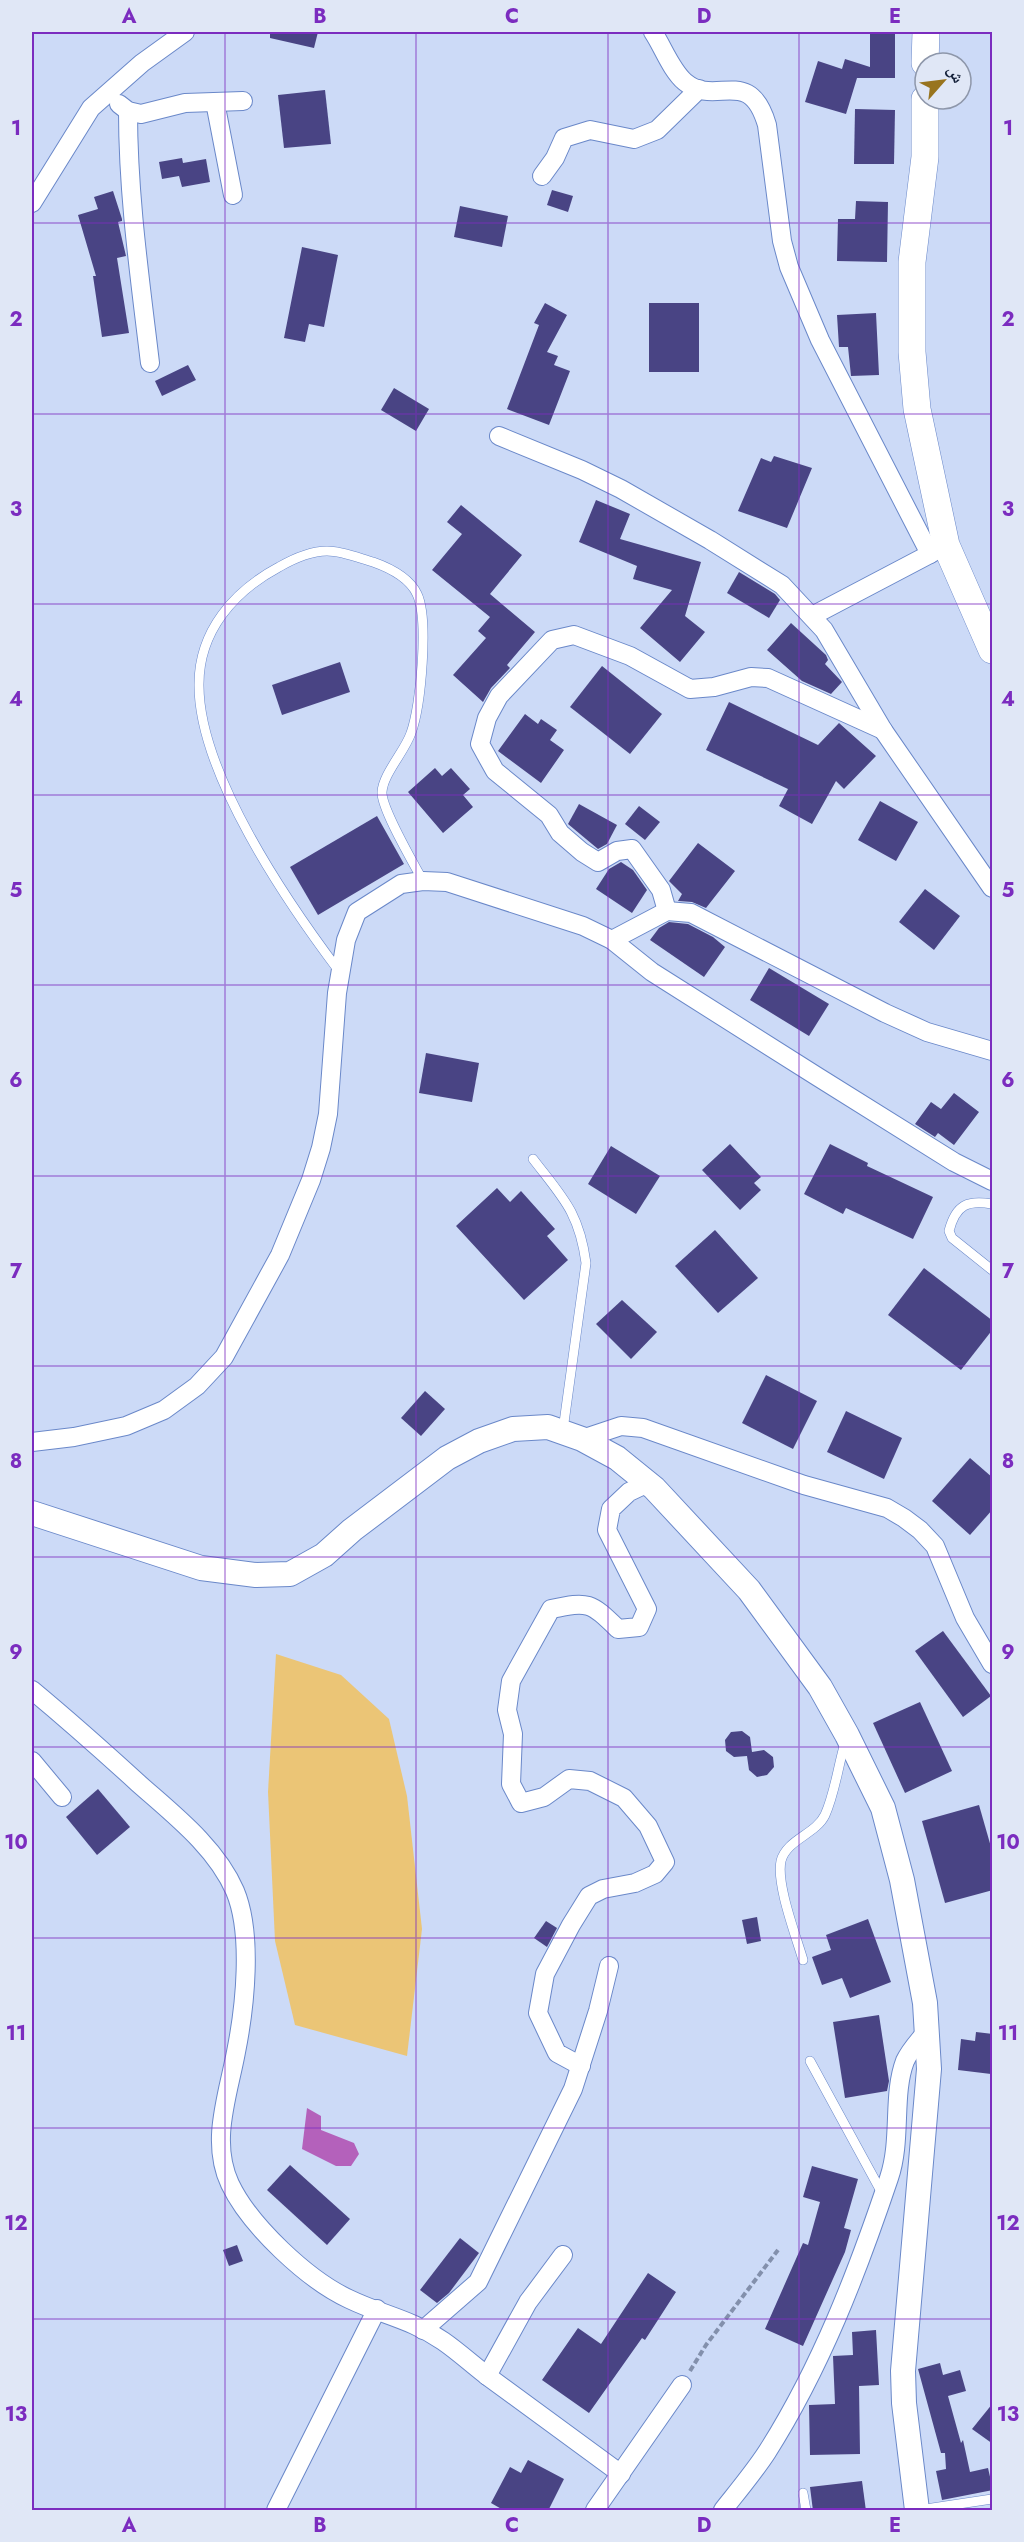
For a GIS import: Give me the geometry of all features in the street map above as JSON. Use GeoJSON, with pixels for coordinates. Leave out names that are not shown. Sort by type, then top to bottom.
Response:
{"type":"FeatureCollection","features":[{"type":"Feature","properties":{"kind":"main road"},"geometry":{"type":"LineString","coordinates":[[925,51],[926,32]]}},
{"type":"Feature","properties":{"kind":"main road"},"geometry":{"type":"LineString","coordinates":[[925,111],[925,157],[912,262],[912,352],[917,409],[938,549],[993,650]]}},
{"type":"Feature","properties":{"kind":"main road"},"geometry":{"type":"LineString","coordinates":[[32,1513],[201,1568],[256,1575],[290,1574],[324,1555],[413,1481],[447,1458],[471,1445],[513,1429],[548,1427],[572,1435],[617,1458],[648,1483],[750,1590],[820,1687],[884,1808],[902,1880],[925,2003],[929,2069],[903,2371],[903,2403],[918,2511]]}},
{"type":"Feature","properties":{"kind":"street"},"geometry":{"type":"LineString","coordinates":[[32,203],[92,108],[142,63],[185,32]]}},
{"type":"Feature","properties":{"kind":"street"},"geometry":{"type":"LineString","coordinates":[[653,32],[676,72],[686,83],[699,89],[746,92],[756,99],[763,110],[767,124],[782,241],[789,267],[820,340],[938,549],[812,616]]}},
{"type":"Feature","properties":{"kind":"street"},"geometry":{"type":"LineString","coordinates":[[542,176],[555,158],[564,138],[590,130],[634,139],[657,130],[699,89]]}},
{"type":"Feature","properties":{"kind":"street"},"geometry":{"type":"LineString","coordinates":[[111,93],[118,104],[128,111],[141,114],[185,103],[243,100]]}},
{"type":"Feature","properties":{"kind":"street"},"geometry":{"type":"LineString","coordinates":[[215,102],[233,195]]}},
{"type":"Feature","properties":{"kind":"street"},"geometry":{"type":"LineString","coordinates":[[128,111],[128,160],[133,223],[150,363]]}},
{"type":"Feature","properties":{"kind":"street"},"geometry":{"type":"LineString","coordinates":[[499,436],[582,470],[659,511],[782,585],[824,630],[883,730],[993,888]]}},
{"type":"Feature","properties":{"kind":"street"},"geometry":{"type":"LineString","coordinates":[[667,910],[661,890],[632,849],[617,851],[598,861],[582,852],[560,833],[549,815],[495,771],[480,744],[487,718],[499,696],[552,640],[574,635],[630,656],[690,689],[714,687],[751,677],[768,678],[883,730]]}},
{"type":"Feature","properties":{"kind":"street"},"geometry":{"type":"LineString","coordinates":[[32,1442],[74,1437],[126,1426],[164,1410],[197,1386],[224,1357],[280,1255],[311,1180],[321,1148],[328,1114],[337,993],[346,939],[357,912],[401,884],[423,881],[447,882],[583,926],[612,940],[652,972],[788,1058],[954,1162],[993,1180]]}},
{"type":"Feature","properties":{"kind":"street"},"geometry":{"type":"LineString","coordinates":[[612,940],[667,910],[691,913],[885,1013],[927,1032],[993,1051]]}},
{"type":"Feature","properties":{"kind":"street"},"geometry":{"type":"LineString","coordinates":[[572,1435],[621,1426],[643,1428],[804,1485],[887,1508],[920,1530],[935,1546],[965,1618],[993,1664]]}},
{"type":"Feature","properties":{"kind":"street"},"geometry":{"type":"LineString","coordinates":[[581,2066],[557,2053],[538,2013],[545,1974],[571,1925],[590,1896],[603,1889],[635,1883],[655,1874],[665,1862],[648,1826],[624,1798],[590,1781],[569,1779],[544,1797],[521,1803],[511,1784],[513,1734],[507,1710],[512,1681],[551,1609],[580,1603],[597,1608],[618,1629],[639,1627],[646,1609],[607,1530],[611,1509],[629,1492],[648,1483]]}},
{"type":"Feature","properties":{"kind":"street"},"geometry":{"type":"LineString","coordinates":[[32,1690],[175,1816],[220,1866],[235,1892],[242,1922],[246,1966],[241,2030],[220,2139],[221,2161],[230,2185],[246,2210],[283,2251],[333,2291],[405,2319],[442,2341],[621,2474]]}},
{"type":"Feature","properties":{"kind":"street"},"geometry":{"type":"LineString","coordinates":[[32,1761],[62,1797]]}},
{"type":"Feature","properties":{"kind":"street"},"geometry":{"type":"LineString","coordinates":[[423,2330],[478,2282],[573,2089],[598,2011],[609,1966]]}},
{"type":"Feature","properties":{"kind":"street"},"geometry":{"type":"LineString","coordinates":[[723,2511],[766,2454],[809,2378],[848,2293],[884,2194],[896,2152],[900,2080],[906,2061],[926,2032]]}},
{"type":"Feature","properties":{"kind":"street"},"geometry":{"type":"LineString","coordinates":[[487,2376],[528,2302],[563,2255]]}},
{"type":"Feature","properties":{"kind":"street"},"geometry":{"type":"LineString","coordinates":[[276,2511],[377,2309]]}},
{"type":"Feature","properties":{"kind":"street"},"geometry":{"type":"LineString","coordinates":[[595,2511],[682,2385]]}},
{"type":"Feature","properties":{"kind":"lane"},"geometry":{"type":"LineString","coordinates":[[340,973],[301,921],[234,806],[211,747],[201,713],[199,684],[202,654],[213,627],[228,605],[260,577],[295,558],[328,551],[358,557],[386,567],[405,579],[416,592],[422,608],[423,634],[417,709],[411,733],[385,780],[382,793],[386,806],[423,881]]}},
{"type":"Feature","properties":{"kind":"lane"},"geometry":{"type":"LineString","coordinates":[[533,1159],[573,1211],[582,1236],[586,1263],[572,1435]]}},
{"type":"Feature","properties":{"kind":"lane"},"geometry":{"type":"LineString","coordinates":[[993,1204],[974,1201],[965,1204],[955,1217],[949,1231],[952,1238],[993,1270]]}},
{"type":"Feature","properties":{"kind":"lane"},"geometry":{"type":"LineString","coordinates":[[803,1960],[783,1888],[781,1859],[790,1846],[812,1830],[824,1816],[847,1735]]}},
{"type":"Feature","properties":{"kind":"lane"},"geometry":{"type":"LineString","coordinates":[[810,2061],[884,2194]]}},
{"type":"Feature","properties":{"kind":"lane"},"geometry":{"type":"LineString","coordinates":[[803,2493],[806,2511]]}},
{"type":"Feature","properties":{"kind":"lane"},"geometry":{"type":"LineString","coordinates":[[918,2511],[993,2499]]}},
{"type":"Feature","properties":{"kind":"path"},"geometry":{"type":"LineString","coordinates":[[682,2385],[706,2344],[778,2250]]}},
{"type":"Feature","properties":{"kind":"shaded area"},"geometry":{"type":"Polygon","coordinates":[[[276,1654],[341,1675],[389,1719],[407,1796],[422,1929],[407,2056],[295,2025],[275,1941],[268,1792],[276,1654]]]}},
{"type":"Feature","properties":{"kind":"shaded area"},"geometry":{"type":"Polygon","coordinates":[[[307,2108],[321,2116],[321,2130],[354,2143],[359,2154],[351,2166],[336,2166],[302,2149],[307,2108]]]}},
{"type":"Feature","properties":{"kind":"building"},"geometry":{"type":"Polygon","coordinates":[[[270,32],[318,32],[314,48],[270,38],[270,32]]]}},
{"type":"Feature","properties":{"kind":"building"},"geometry":{"type":"Polygon","coordinates":[[[870,32],[895,32],[895,78],[857,78],[846,114],[805,102],[818,61],[842,69],[845,59],[870,67],[870,32]]]}},
{"type":"Feature","properties":{"kind":"building"},"geometry":{"type":"Polygon","coordinates":[[[325,90],[331,144],[284,148],[278,95],[325,90]]]}},
{"type":"Feature","properties":{"kind":"building"},"geometry":{"type":"Polygon","coordinates":[[[855,109],[895,110],[894,164],[854,164],[855,109]]]}},
{"type":"Feature","properties":{"kind":"building"},"geometry":{"type":"Polygon","coordinates":[[[182,158],[183,163],[206,159],[210,182],[182,187],[179,176],[162,179],[159,162],[182,158]]]}},
{"type":"Feature","properties":{"kind":"building"},"geometry":{"type":"Polygon","coordinates":[[[552,190],[573,196],[568,212],[547,205],[552,190]]]}},
{"type":"Feature","properties":{"kind":"building"},"geometry":{"type":"Polygon","coordinates":[[[113,191],[122,219],[118,222],[126,256],[117,258],[129,333],[102,337],[93,276],[96,276],[78,215],[98,209],[94,197],[113,191]]]}},
{"type":"Feature","properties":{"kind":"building"},"geometry":{"type":"Polygon","coordinates":[[[856,201],[888,202],[887,262],[837,261],[838,219],[855,219],[856,201]]]}},
{"type":"Feature","properties":{"kind":"building"},"geometry":{"type":"Polygon","coordinates":[[[460,206],[508,216],[502,247],[454,237],[460,206]]]}},
{"type":"Feature","properties":{"kind":"building"},"geometry":{"type":"Polygon","coordinates":[[[302,247],[338,255],[324,327],[309,324],[305,342],[284,338],[302,247]]]}},
{"type":"Feature","properties":{"kind":"building"},"geometry":{"type":"Polygon","coordinates":[[[545,303],[567,315],[547,352],[558,356],[554,365],[570,371],[549,425],[507,409],[539,325],[534,323],[545,303]]]}},
{"type":"Feature","properties":{"kind":"building"},"geometry":{"type":"Polygon","coordinates":[[[649,303],[699,303],[699,372],[649,372],[649,303]]]}},
{"type":"Feature","properties":{"kind":"building"},"geometry":{"type":"Polygon","coordinates":[[[876,313],[879,375],[851,376],[848,347],[839,347],[837,315],[876,313]]]}},
{"type":"Feature","properties":{"kind":"building"},"geometry":{"type":"Polygon","coordinates":[[[188,365],[196,380],[162,396],[155,381],[188,365]]]}},
{"type":"Feature","properties":{"kind":"building"},"geometry":{"type":"Polygon","coordinates":[[[394,388],[429,409],[416,431],[381,410],[394,388]]]}},
{"type":"Feature","properties":{"kind":"building"},"geometry":{"type":"Polygon","coordinates":[[[774,456],[812,468],[787,528],[738,511],[761,458],[771,462],[774,456]]]}},
{"type":"Feature","properties":{"kind":"building"},"geometry":{"type":"Polygon","coordinates":[[[596,500],[630,514],[620,539],[701,562],[685,616],[705,632],[680,662],[640,628],[672,590],[633,579],[637,566],[579,542],[596,500]]]}},
{"type":"Feature","properties":{"kind":"building"},"geometry":{"type":"Polygon","coordinates":[[[461,505],[522,555],[490,594],[535,632],[507,665],[510,668],[491,688],[483,702],[453,675],[486,638],[478,631],[490,617],[432,570],[462,534],[447,522],[461,505]]]}},
{"type":"Feature","properties":{"kind":"building"},"geometry":{"type":"Polygon","coordinates":[[[739,572],[775,594],[780,600],[769,618],[727,593],[739,572]]]}},
{"type":"Feature","properties":{"kind":"building"},"geometry":{"type":"Polygon","coordinates":[[[791,623],[826,655],[828,660],[825,664],[842,682],[831,694],[802,681],[767,650],[791,623]]]}},
{"type":"Feature","properties":{"kind":"building"},"geometry":{"type":"Polygon","coordinates":[[[340,662],[350,692],[282,715],[272,685],[340,662]]]}},
{"type":"Feature","properties":{"kind":"building"},"geometry":{"type":"Polygon","coordinates":[[[602,666],[662,714],[630,754],[570,707],[602,666]]]}},
{"type":"Feature","properties":{"kind":"building"},"geometry":{"type":"Polygon","coordinates":[[[729,702],[818,745],[839,723],[876,756],[844,789],[836,781],[812,824],[779,806],[788,789],[706,750],[729,702]]]}},
{"type":"Feature","properties":{"kind":"building"},"geometry":{"type":"Polygon","coordinates":[[[525,714],[538,724],[541,719],[557,730],[550,740],[564,750],[541,783],[498,751],[525,714]]]}},
{"type":"Feature","properties":{"kind":"building"},"geometry":{"type":"Polygon","coordinates":[[[435,768],[442,776],[451,768],[470,789],[463,795],[473,807],[443,833],[408,792],[435,768]]]}},
{"type":"Feature","properties":{"kind":"building"},"geometry":{"type":"Polygon","coordinates":[[[880,801],[918,822],[896,861],[858,840],[880,801]]]}},
{"type":"Feature","properties":{"kind":"building"},"geometry":{"type":"Polygon","coordinates":[[[579,804],[617,825],[607,844],[598,849],[568,824],[579,804]]]}},
{"type":"Feature","properties":{"kind":"building"},"geometry":{"type":"Polygon","coordinates":[[[639,806],[660,822],[645,840],[625,824],[639,806]]]}},
{"type":"Feature","properties":{"kind":"building"},"geometry":{"type":"Polygon","coordinates":[[[377,816],[404,864],[318,915],[290,867],[377,816]]]}},
{"type":"Feature","properties":{"kind":"building"},"geometry":{"type":"Polygon","coordinates":[[[698,843],[735,871],[706,908],[692,902],[678,901],[682,894],[669,881],[698,843]]]}},
{"type":"Feature","properties":{"kind":"building"},"geometry":{"type":"Polygon","coordinates":[[[621,862],[633,870],[647,890],[632,913],[596,889],[609,869],[621,862]]]}},
{"type":"Feature","properties":{"kind":"building"},"geometry":{"type":"Polygon","coordinates":[[[925,889],[960,916],[934,950],[899,922],[925,889]]]}},
{"type":"Feature","properties":{"kind":"building"},"geometry":{"type":"Polygon","coordinates":[[[669,922],[688,924],[713,937],[725,947],[704,977],[650,940],[659,928],[669,922]]]}},
{"type":"Feature","properties":{"kind":"building"},"geometry":{"type":"Polygon","coordinates":[[[769,968],[829,1004],[809,1036],[750,1000],[769,968]]]}},
{"type":"Feature","properties":{"kind":"building"},"geometry":{"type":"Polygon","coordinates":[[[426,1053],[479,1063],[472,1102],[419,1093],[426,1053]]]}},
{"type":"Feature","properties":{"kind":"building"},"geometry":{"type":"Polygon","coordinates":[[[954,1093],[979,1112],[954,1145],[938,1133],[935,1137],[915,1124],[931,1102],[941,1109],[954,1093]]]}},
{"type":"Feature","properties":{"kind":"building"},"geometry":{"type":"Polygon","coordinates":[[[730,1144],[761,1177],[754,1183],[761,1190],[740,1210],[702,1170],[730,1144]]]}},
{"type":"Feature","properties":{"kind":"building"},"geometry":{"type":"Polygon","coordinates":[[[830,1144],[868,1163],[867,1166],[933,1197],[913,1239],[846,1208],[843,1214],[804,1194],[830,1144]]]}},
{"type":"Feature","properties":{"kind":"building"},"geometry":{"type":"Polygon","coordinates":[[[611,1146],[660,1176],[636,1214],[588,1184],[611,1146]]]}},
{"type":"Feature","properties":{"kind":"building"},"geometry":{"type":"Polygon","coordinates":[[[497,1188],[510,1202],[521,1191],[555,1229],[547,1236],[568,1260],[524,1300],[456,1226],[497,1188]]]}},
{"type":"Feature","properties":{"kind":"building"},"geometry":{"type":"Polygon","coordinates":[[[715,1230],[758,1278],[718,1313],[675,1266],[715,1230]]]}},
{"type":"Feature","properties":{"kind":"building"},"geometry":{"type":"Polygon","coordinates":[[[924,1268],[993,1321],[993,1329],[961,1370],[888,1315],[924,1268]]]}},
{"type":"Feature","properties":{"kind":"building"},"geometry":{"type":"Polygon","coordinates":[[[622,1300],[657,1332],[631,1359],[596,1324],[622,1300]]]}},
{"type":"Feature","properties":{"kind":"building"},"geometry":{"type":"Polygon","coordinates":[[[766,1375],[817,1401],[793,1449],[742,1423],[766,1375]]]}},
{"type":"Feature","properties":{"kind":"building"},"geometry":{"type":"Polygon","coordinates":[[[425,1391],[445,1409],[421,1436],[401,1418],[425,1391]]]}},
{"type":"Feature","properties":{"kind":"building"},"geometry":{"type":"Polygon","coordinates":[[[846,1411],[902,1438],[884,1479],[827,1452],[846,1411]]]}},
{"type":"Feature","properties":{"kind":"building"},"geometry":{"type":"Polygon","coordinates":[[[970,1458],[993,1478],[993,1509],[970,1535],[932,1501],[970,1458]]]}},
{"type":"Feature","properties":{"kind":"building"},"geometry":{"type":"Polygon","coordinates":[[[943,1631],[991,1696],[963,1717],[915,1651],[943,1631]]]}},
{"type":"Feature","properties":{"kind":"building"},"geometry":{"type":"Polygon","coordinates":[[[920,1702],[952,1771],[905,1793],[873,1723],[920,1702]]]}},
{"type":"Feature","properties":{"kind":"building"},"geometry":{"type":"Polygon","coordinates":[[[742,1731],[750,1737],[752,1752],[764,1750],[773,1757],[774,1767],[767,1775],[757,1777],[749,1770],[747,1756],[734,1757],[726,1751],[725,1740],[731,1732],[742,1731]]]}},
{"type":"Feature","properties":{"kind":"building"},"geometry":{"type":"Polygon","coordinates":[[[98,1789],[130,1827],[97,1855],[66,1817],[98,1789]]]}},
{"type":"Feature","properties":{"kind":"building"},"geometry":{"type":"Polygon","coordinates":[[[979,1805],[993,1854],[993,1890],[945,1903],[922,1821],[979,1805]]]}},
{"type":"Feature","properties":{"kind":"building"},"geometry":{"type":"Polygon","coordinates":[[[757,1917],[761,1941],[747,1944],[742,1920],[757,1917]]]}},
{"type":"Feature","properties":{"kind":"building"},"geometry":{"type":"Polygon","coordinates":[[[868,1919],[891,1982],[850,1998],[842,1978],[822,1985],[812,1957],[831,1950],[826,1935],[868,1919]]]}},
{"type":"Feature","properties":{"kind":"building"},"geometry":{"type":"Polygon","coordinates":[[[546,1921],[557,1928],[547,1947],[534,1938],[546,1921]]]}},
{"type":"Feature","properties":{"kind":"building"},"geometry":{"type":"Polygon","coordinates":[[[879,2015],[889,2081],[887,2091],[845,2098],[833,2022],[879,2015]]]}},
{"type":"Feature","properties":{"kind":"building"},"geometry":{"type":"Polygon","coordinates":[[[976,2032],[993,2034],[991,2074],[958,2070],[961,2039],[975,2041],[976,2032]]]}},
{"type":"Feature","properties":{"kind":"building"},"geometry":{"type":"Polygon","coordinates":[[[290,2165],[350,2219],[327,2245],[267,2190],[290,2165]]]}},
{"type":"Feature","properties":{"kind":"building"},"geometry":{"type":"Polygon","coordinates":[[[812,2166],[858,2179],[844,2228],[851,2230],[845,2252],[803,2346],[765,2329],[803,2243],[808,2245],[820,2202],[803,2197],[812,2166]]]}},
{"type":"Feature","properties":{"kind":"building"},"geometry":{"type":"Polygon","coordinates":[[[460,2238],[479,2253],[449,2293],[437,2303],[420,2290],[460,2238]]]}},
{"type":"Feature","properties":{"kind":"building"},"geometry":{"type":"Polygon","coordinates":[[[237,2245],[243,2261],[229,2266],[223,2250],[237,2245]]]}},
{"type":"Feature","properties":{"kind":"building"},"geometry":{"type":"Polygon","coordinates":[[[648,2273],[676,2292],[645,2340],[642,2338],[589,2413],[542,2380],[578,2328],[601,2344],[648,2273]]]}},
{"type":"Feature","properties":{"kind":"building"},"geometry":{"type":"Polygon","coordinates":[[[876,2330],[879,2385],[859,2386],[860,2454],[810,2455],[809,2405],[835,2404],[833,2356],[853,2355],[852,2332],[876,2330]]]}},
{"type":"Feature","properties":{"kind":"building"},"geometry":{"type":"Polygon","coordinates":[[[940,2363],[943,2375],[960,2370],[966,2391],[948,2396],[961,2443],[963,2440],[970,2472],[988,2468],[993,2490],[942,2500],[936,2471],[946,2469],[945,2453],[941,2453],[918,2369],[940,2363]]]}},
{"type":"Feature","properties":{"kind":"building"},"geometry":{"type":"Polygon","coordinates":[[[993,2403],[993,2444],[972,2429],[993,2403]]]}},
{"type":"Feature","properties":{"kind":"building"},"geometry":{"type":"Polygon","coordinates":[[[528,2460],[564,2479],[548,2511],[505,2511],[491,2503],[510,2467],[521,2473],[528,2460]]]}},
{"type":"Feature","properties":{"kind":"building"},"geometry":{"type":"Polygon","coordinates":[[[862,2481],[866,2511],[813,2511],[810,2487],[862,2481]]]}}]}
